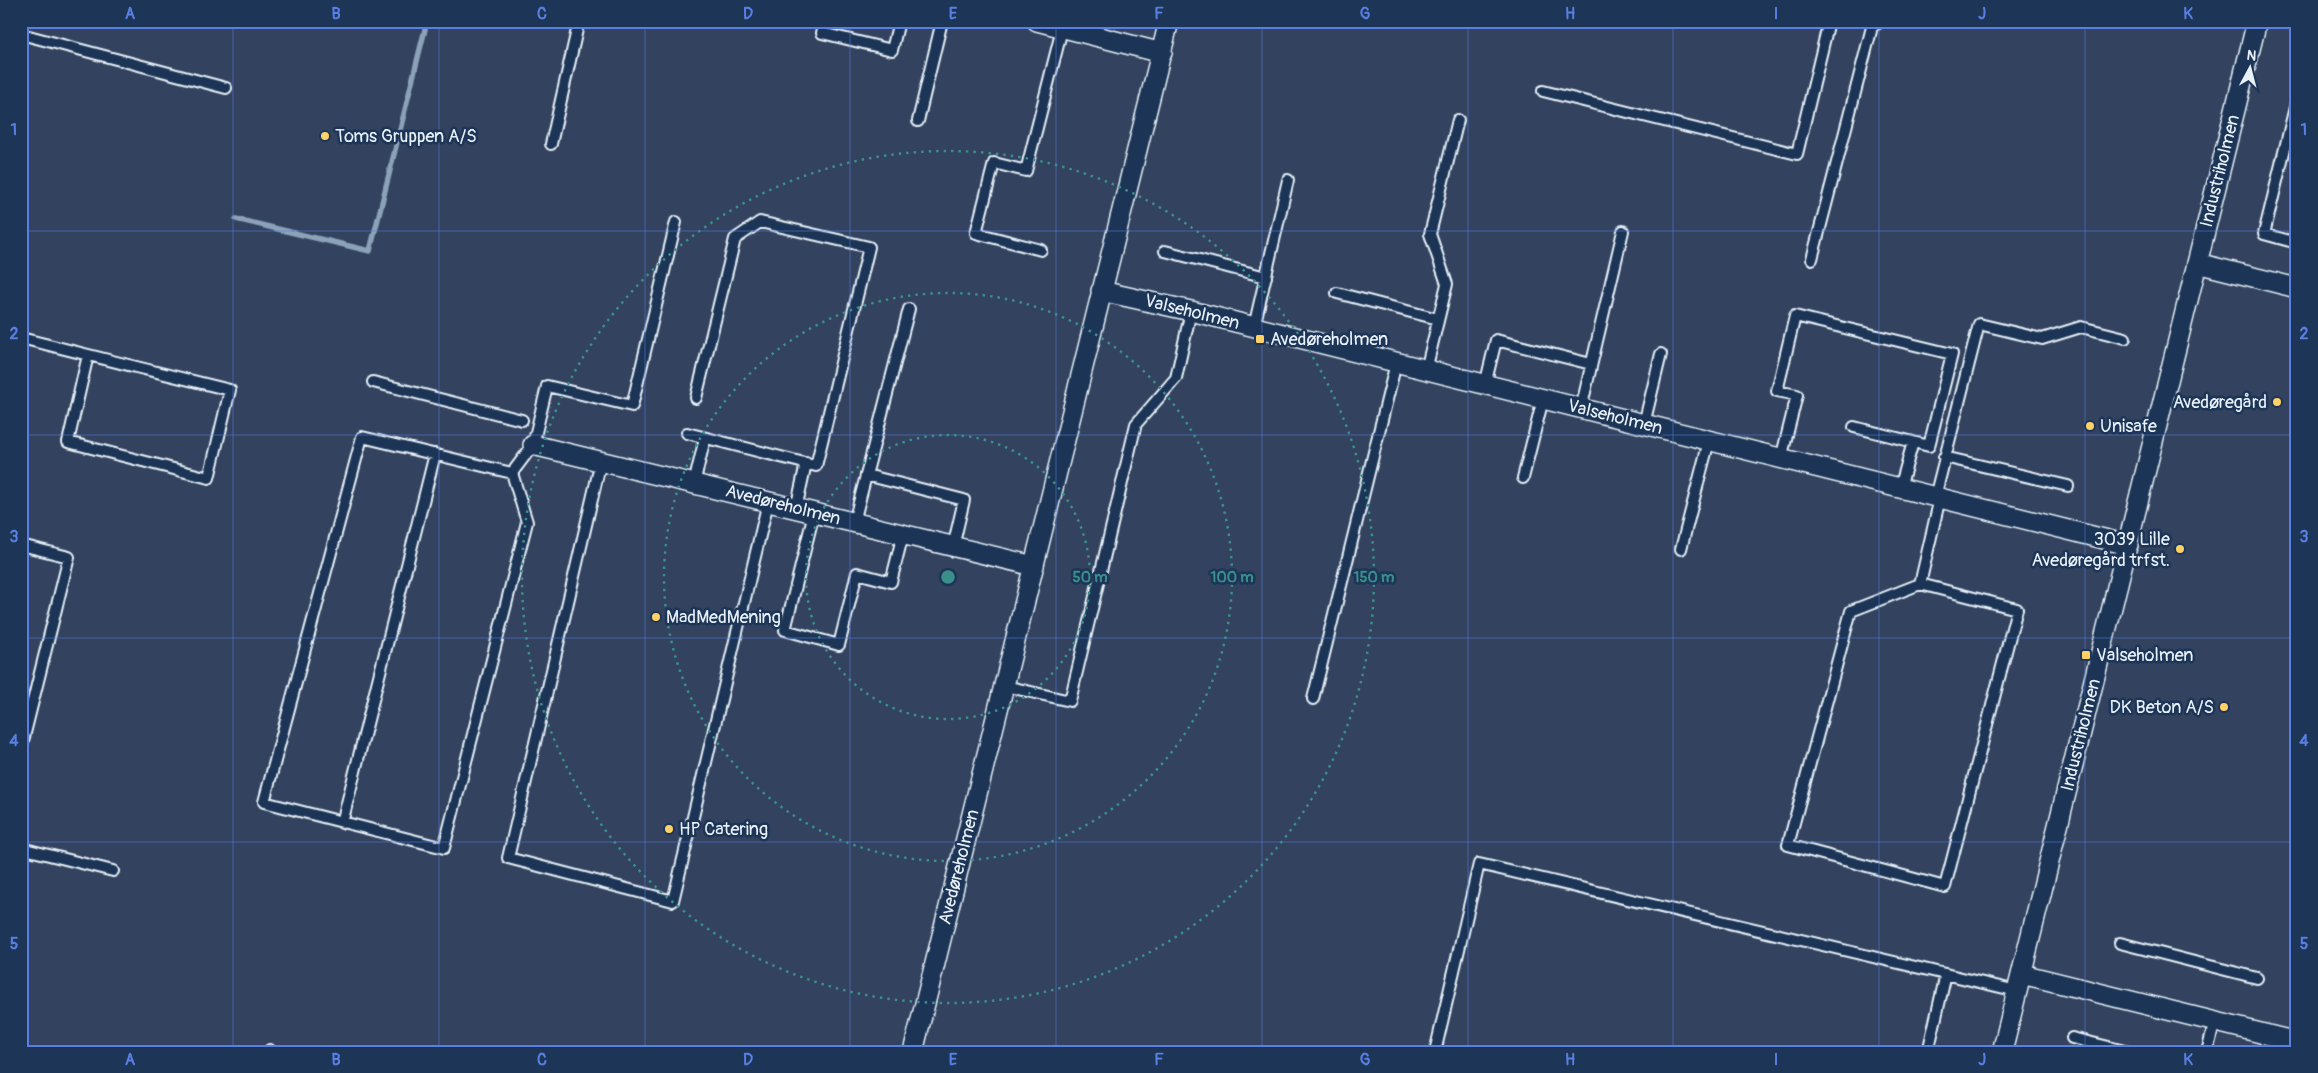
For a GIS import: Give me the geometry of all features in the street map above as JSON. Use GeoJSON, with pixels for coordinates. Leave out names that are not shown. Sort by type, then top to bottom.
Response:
{"type":"FeatureCollection","features":[{"type":"Feature","properties":{"kind":"street"},"geometry":{"type":"LineString","coordinates":[[1037,21],[1063,24],[1162,53]]}},
{"type":"Feature","properties":{"kind":"street","name":"Avedøreholmen"},"geometry":{"type":"LineString","coordinates":[[913,1052],[1169,21]]}},
{"type":"Feature","properties":{"kind":"street","name":"Industriholmen"},"geometry":{"type":"LineString","coordinates":[[2002,1052],[2257,21]]}},
{"type":"Feature","properties":{"kind":"street"},"geometry":{"type":"LineString","coordinates":[[2197,263],[2297,288]]}},
{"type":"Feature","properties":{"kind":"street","name":"Valseholmen"},"geometry":{"type":"LineString","coordinates":[[1101,291],[1191,311],[2128,545]]}},
{"type":"Feature","properties":{"kind":"street","name":"Avedøreholmen"},"geometry":{"type":"LineString","coordinates":[[533,445],[1034,566]]}},
{"type":"Feature","properties":{"kind":"street"},"geometry":{"type":"LineString","coordinates":[[2020,982],[2215,1021],[2297,1042]]}},
{"type":"Feature","properties":{"kind":"lane"},"geometry":{"type":"LineString","coordinates":[[551,144],[579,21]]}},
{"type":"Feature","properties":{"kind":"lane"},"geometry":{"type":"LineString","coordinates":[[825,21],[822,34],[892,50],[899,21]]}},
{"type":"Feature","properties":{"kind":"lane"},"geometry":{"type":"LineString","coordinates":[[918,121],[942,21]]}},
{"type":"Feature","properties":{"kind":"lane"},"geometry":{"type":"LineString","coordinates":[[1543,91],[1797,154],[1830,21]]}},
{"type":"Feature","properties":{"kind":"lane"},"geometry":{"type":"LineString","coordinates":[[1812,259],[1872,27],[1881,21]]}},
{"type":"Feature","properties":{"kind":"lane"},"geometry":{"type":"LineString","coordinates":[[1041,250],[976,233],[994,163],[1026,172],[1063,24]]}},
{"type":"Feature","properties":{"kind":"lane"},"geometry":{"type":"LineString","coordinates":[[21,34],[226,88]]}},
{"type":"Feature","properties":{"kind":"lane"},"geometry":{"type":"LineString","coordinates":[[2297,99],[2264,234],[2297,243]]}},
{"type":"Feature","properties":{"kind":"lane"},"geometry":{"type":"LineString","coordinates":[[1426,370],[1446,284],[1430,234],[1458,120]]}},
{"type":"Feature","properties":{"kind":"lane"},"geometry":{"type":"LineString","coordinates":[[1254,327],[1288,180]]}},
{"type":"Feature","properties":{"kind":"lane"},"geometry":{"type":"LineString","coordinates":[[512,473],[533,445],[548,386],[632,406],[676,222]]}},
{"type":"Feature","properties":{"kind":"lane"},"geometry":{"type":"LineString","coordinates":[[687,434],[816,466],[868,247],[760,222],[735,239],[696,398]]}},
{"type":"Feature","properties":{"kind":"lane"},"geometry":{"type":"LineString","coordinates":[[1580,409],[1623,231]]}},
{"type":"Feature","properties":{"kind":"lane"},"geometry":{"type":"LineString","coordinates":[[1164,251],[1266,277]]}},
{"type":"Feature","properties":{"kind":"lane"},"geometry":{"type":"LineString","coordinates":[[1337,293],[1438,320]]}},
{"type":"Feature","properties":{"kind":"lane"},"geometry":{"type":"LineString","coordinates":[[854,522],[908,308]]}},
{"type":"Feature","properties":{"kind":"lane"},"geometry":{"type":"LineString","coordinates":[[1005,686],[1070,701],[1136,424],[1176,378],[1191,311]]}},
{"type":"Feature","properties":{"kind":"lane"},"geometry":{"type":"LineString","coordinates":[[1781,459],[1796,395],[1777,391],[1795,316],[1952,354],[1929,446],[1854,428]]}},
{"type":"Feature","properties":{"kind":"lane"},"geometry":{"type":"LineString","coordinates":[[1920,584],[1938,498],[1944,457],[1979,324],[2042,339],[2081,327],[2125,338]]}},
{"type":"Feature","properties":{"kind":"lane"},"geometry":{"type":"LineString","coordinates":[[21,338],[230,390],[209,478],[68,442],[88,355]]}},
{"type":"Feature","properties":{"kind":"lane"},"geometry":{"type":"LineString","coordinates":[[1485,385],[1496,340],[1591,364]]}},
{"type":"Feature","properties":{"kind":"lane"},"geometry":{"type":"LineString","coordinates":[[1644,424],[1661,354]]}},
{"type":"Feature","properties":{"kind":"lane"},"geometry":{"type":"LineString","coordinates":[[1313,699],[1396,363]]}},
{"type":"Feature","properties":{"kind":"lane"},"geometry":{"type":"LineString","coordinates":[[373,382],[522,420]]}},
{"type":"Feature","properties":{"kind":"lane"},"geometry":{"type":"LineString","coordinates":[[1523,478],[1543,399]]}},
{"type":"Feature","properties":{"kind":"lane"},"geometry":{"type":"LineString","coordinates":[[362,436],[512,473],[527,522],[444,848],[264,802],[362,436]]}},
{"type":"Feature","properties":{"kind":"lane"},"geometry":{"type":"LineString","coordinates":[[694,484],[705,438]]}},
{"type":"Feature","properties":{"kind":"lane"},"geometry":{"type":"LineString","coordinates":[[1681,549],[1709,441]]}},
{"type":"Feature","properties":{"kind":"lane"},"geometry":{"type":"LineString","coordinates":[[1900,488],[1913,442]]}},
{"type":"Feature","properties":{"kind":"lane"},"geometry":{"type":"LineString","coordinates":[[342,823],[435,454]]}},
{"type":"Feature","properties":{"kind":"lane"},"geometry":{"type":"LineString","coordinates":[[1944,457],[2068,486]]}},
{"type":"Feature","properties":{"kind":"lane"},"geometry":{"type":"LineString","coordinates":[[601,461],[508,858],[673,900],[768,502]]}},
{"type":"Feature","properties":{"kind":"lane"},"geometry":{"type":"LineString","coordinates":[[806,463],[805,511],[786,630],[839,645],[857,573],[891,582],[903,534]]}},
{"type":"Feature","properties":{"kind":"lane"},"geometry":{"type":"LineString","coordinates":[[866,475],[964,500],[953,547]]}},
{"type":"Feature","properties":{"kind":"lane"},"geometry":{"type":"LineString","coordinates":[[21,545],[69,556],[21,749]]}},
{"type":"Feature","properties":{"kind":"lane"},"geometry":{"type":"LineString","coordinates":[[1920,584],[2016,609],[1945,887],[1788,845],[1851,611],[1920,584]]}},
{"type":"Feature","properties":{"kind":"lane"},"geometry":{"type":"LineString","coordinates":[[21,848],[113,871]]}},
{"type":"Feature","properties":{"kind":"lane"},"geometry":{"type":"LineString","coordinates":[[1434,1052],[1479,864],[1946,974],[2020,982]]}},
{"type":"Feature","properties":{"kind":"lane"},"geometry":{"type":"LineString","coordinates":[[2120,944],[2257,978]]}},
{"type":"Feature","properties":{"kind":"lane"},"geometry":{"type":"LineString","coordinates":[[1928,1052],[1946,974]]}},
{"type":"Feature","properties":{"kind":"lane"},"geometry":{"type":"LineString","coordinates":[[2207,1052],[2215,1021]]}},
{"type":"Feature","properties":{"kind":"lane"},"geometry":{"type":"LineString","coordinates":[[2072,1038],[2129,1052]]}},
{"type":"Feature","properties":{"kind":"shaded area"},"geometry":{"type":"Polygon","coordinates":[[[21,21],[2297,21],[2297,1052],[21,1052],[21,21]]]}},
{"type":"Feature","properties":{"kind":"waterway"},"geometry":{"type":"LineString","coordinates":[[236,219],[370,251],[427,21]]}},
{"type":"Feature","properties":{"kind":"place","name":"Toms Gruppen A/S"},"geometry":{"type":"Point","coordinates":[325,136]}},
{"type":"Feature","properties":{"kind":"place","name":"Avedøreholmen"},"geometry":{"type":"Point","coordinates":[1260,339]}},
{"type":"Feature","properties":{"kind":"place","name":"Avedøregård"},"geometry":{"type":"Point","coordinates":[2277,402]}},
{"type":"Feature","properties":{"kind":"place","name":"Unisafe"},"geometry":{"type":"Point","coordinates":[2090,426]}},
{"type":"Feature","properties":{"kind":"place","name":"3039 Lille Avedøregård trfst."},"geometry":{"type":"Point","coordinates":[2180,549]}},
{"type":"Feature","properties":{"kind":"place","name":"MadMedMening"},"geometry":{"type":"Point","coordinates":[656,617]}},
{"type":"Feature","properties":{"kind":"place","name":"Valseholmen"},"geometry":{"type":"Point","coordinates":[2086,655]}},
{"type":"Feature","properties":{"kind":"place","name":"DK Beton A/S"},"geometry":{"type":"Point","coordinates":[2224,707]}},
{"type":"Feature","properties":{"kind":"place","name":"HP Catering"},"geometry":{"type":"Point","coordinates":[669,829]}}]}
